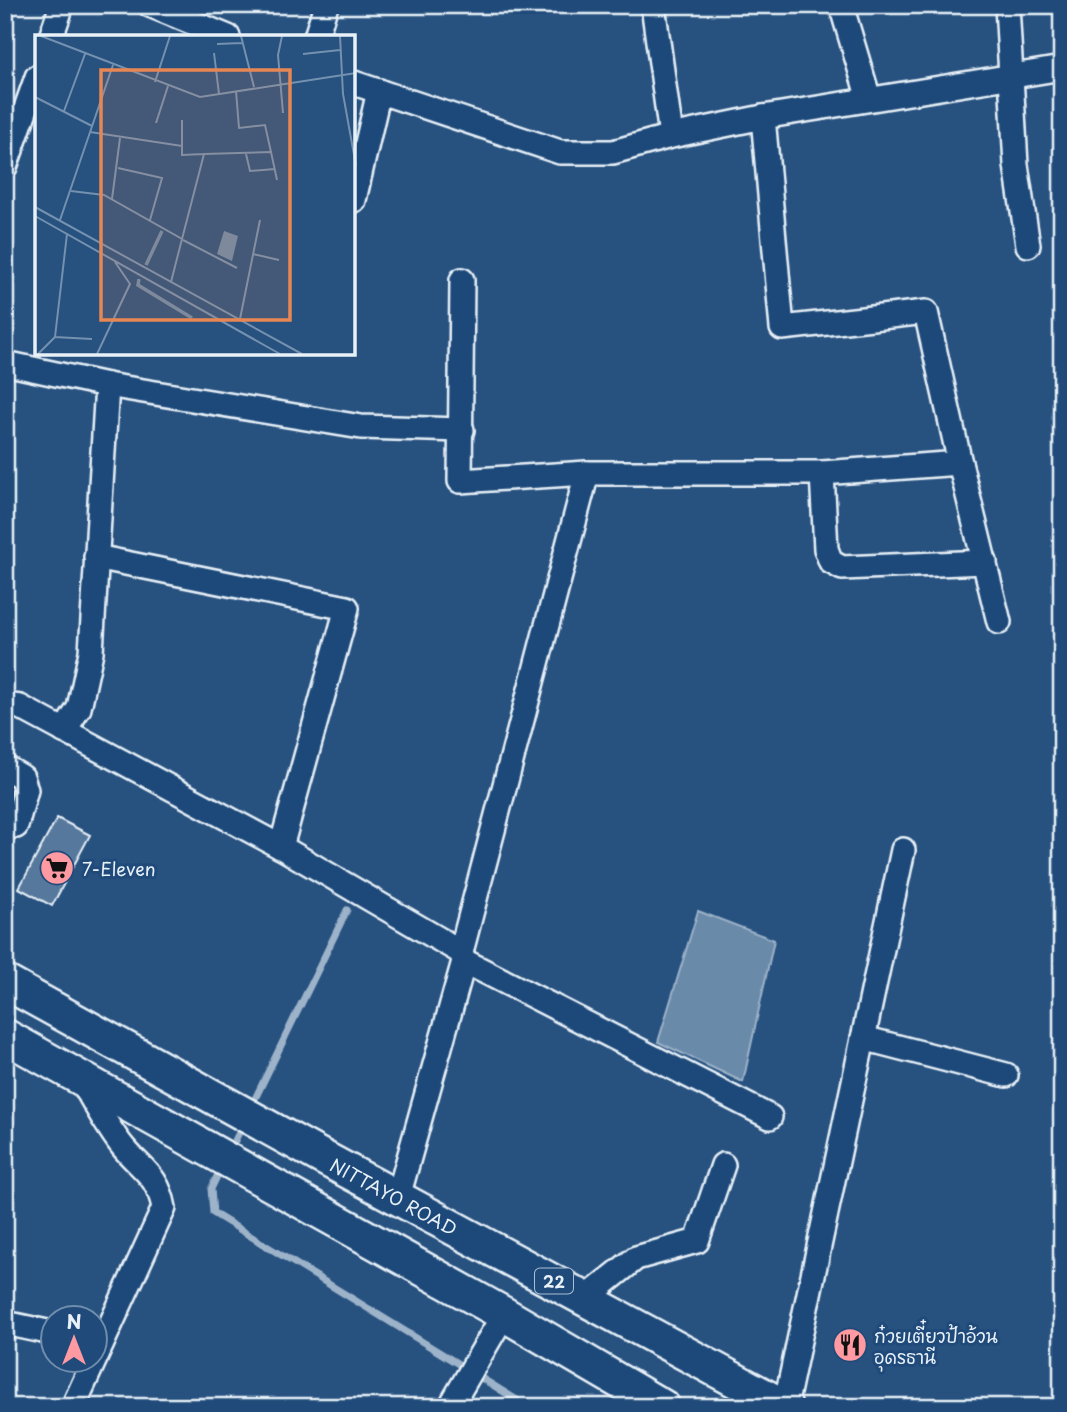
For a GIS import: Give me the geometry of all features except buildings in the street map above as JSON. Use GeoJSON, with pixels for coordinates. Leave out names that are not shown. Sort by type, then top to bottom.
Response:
{"type":"FeatureCollection","features":[{"type":"Feature","properties":{"kind":"highway","name":"NITTAYO ROAD"},"geometry":{"type":"LineString","coordinates":[[5,982],[785,1407]]}},
{"type":"Feature","properties":{"kind":"highway"},"geometry":{"type":"LineString","coordinates":[[5,1036],[504,1314],[663,1407]]}},
{"type":"Feature","properties":{"kind":"street"},"geometry":{"type":"LineString","coordinates":[[52,35],[62,5]]}},
{"type":"Feature","properties":{"kind":"street"},"geometry":{"type":"LineString","coordinates":[[150,5],[223,35]]}},
{"type":"Feature","properties":{"kind":"street"},"geometry":{"type":"LineString","coordinates":[[317,35],[326,5]]}},
{"type":"Feature","properties":{"kind":"street"},"geometry":{"type":"LineString","coordinates":[[653,5],[671,136]]}},
{"type":"Feature","properties":{"kind":"street"},"geometry":{"type":"LineString","coordinates":[[841,5],[869,99]]}},
{"type":"Feature","properties":{"kind":"street"},"geometry":{"type":"LineString","coordinates":[[1007,5],[1016,165],[1028,245]]}},
{"type":"Feature","properties":{"kind":"street"},"geometry":{"type":"LineString","coordinates":[[355,83],[560,152],[614,152],[671,136],[763,117],[1062,68]]}},
{"type":"Feature","properties":{"kind":"street"},"geometry":{"type":"LineString","coordinates":[[5,167],[35,83]]}},
{"type":"Feature","properties":{"kind":"street"},"geometry":{"type":"LineString","coordinates":[[355,196],[379,91]]}},
{"type":"Feature","properties":{"kind":"street"},"geometry":{"type":"LineString","coordinates":[[763,117],[782,328],[926,312],[999,622]]}},
{"type":"Feature","properties":{"kind":"street"},"geometry":{"type":"LineString","coordinates":[[462,281],[460,481],[587,473],[821,473],[960,463]]}},
{"type":"Feature","properties":{"kind":"street"},"geometry":{"type":"LineString","coordinates":[[5,363],[107,385],[361,427],[462,430]]}},
{"type":"Feature","properties":{"kind":"street"},"geometry":{"type":"LineString","coordinates":[[64,731],[79,708],[91,652],[107,385]]}},
{"type":"Feature","properties":{"kind":"street"},"geometry":{"type":"LineString","coordinates":[[398,1197],[463,957],[587,473]]}},
{"type":"Feature","properties":{"kind":"street"},"geometry":{"type":"LineString","coordinates":[[821,473],[826,549],[831,562],[842,568],[985,562]]}},
{"type":"Feature","properties":{"kind":"street"},"geometry":{"type":"LineString","coordinates":[[96,557],[347,608],[281,848]]}},
{"type":"Feature","properties":{"kind":"street"},"geometry":{"type":"LineString","coordinates":[[5,705],[20,706],[281,848],[463,957],[770,1117]]}},
{"type":"Feature","properties":{"kind":"street"},"geometry":{"type":"LineString","coordinates":[[5,767],[22,777],[26,790],[16,826]]}},
{"type":"Feature","properties":{"kind":"street"},"geometry":{"type":"LineString","coordinates":[[785,1407],[903,850]]}},
{"type":"Feature","properties":{"kind":"street"},"geometry":{"type":"LineString","coordinates":[[863,1038],[1006,1075]]}},
{"type":"Feature","properties":{"kind":"street"},"geometry":{"type":"LineString","coordinates":[[78,1077],[123,1147],[149,1171],[161,1193],[164,1208],[108,1323]]}},
{"type":"Feature","properties":{"kind":"street"},"geometry":{"type":"LineString","coordinates":[[586,1298],[631,1261],[697,1241],[723,1165]]}},
{"type":"Feature","properties":{"kind":"street"},"geometry":{"type":"LineString","coordinates":[[456,1397],[504,1314]]}},
{"type":"Feature","properties":{"kind":"street"},"geometry":{"type":"LineString","coordinates":[[5,1323],[38,1331]]}},
{"type":"Feature","properties":{"kind":"street"},"geometry":{"type":"LineString","coordinates":[[73,1407],[86,1374]]}},
{"type":"Feature","properties":{"kind":"water"},"geometry":{"type":"Polygon","coordinates":[[[698,911],[774,940],[743,1082],[658,1042],[698,911]]]}},
{"type":"Feature","properties":{"kind":"waterway"},"geometry":{"type":"LineString","coordinates":[[251,1107],[347,910]]}},
{"type":"Feature","properties":{"kind":"waterway"},"geometry":{"type":"LineString","coordinates":[[230,1151],[243,1124]]}},
{"type":"Feature","properties":{"kind":"waterway"},"geometry":{"type":"LineString","coordinates":[[221,1168],[211,1189],[213,1213],[517,1400]]}},
{"type":"Feature","properties":{"kind":"place","name":"7-Eleven"},"geometry":{"type":"Point","coordinates":[57,868]}},
{"type":"Feature","properties":{"kind":"place","name":"ก๋วยเตี๋ยวป้าอ้วน อุดรธานี"},"geometry":{"type":"Point","coordinates":[850,1345]}}]}
